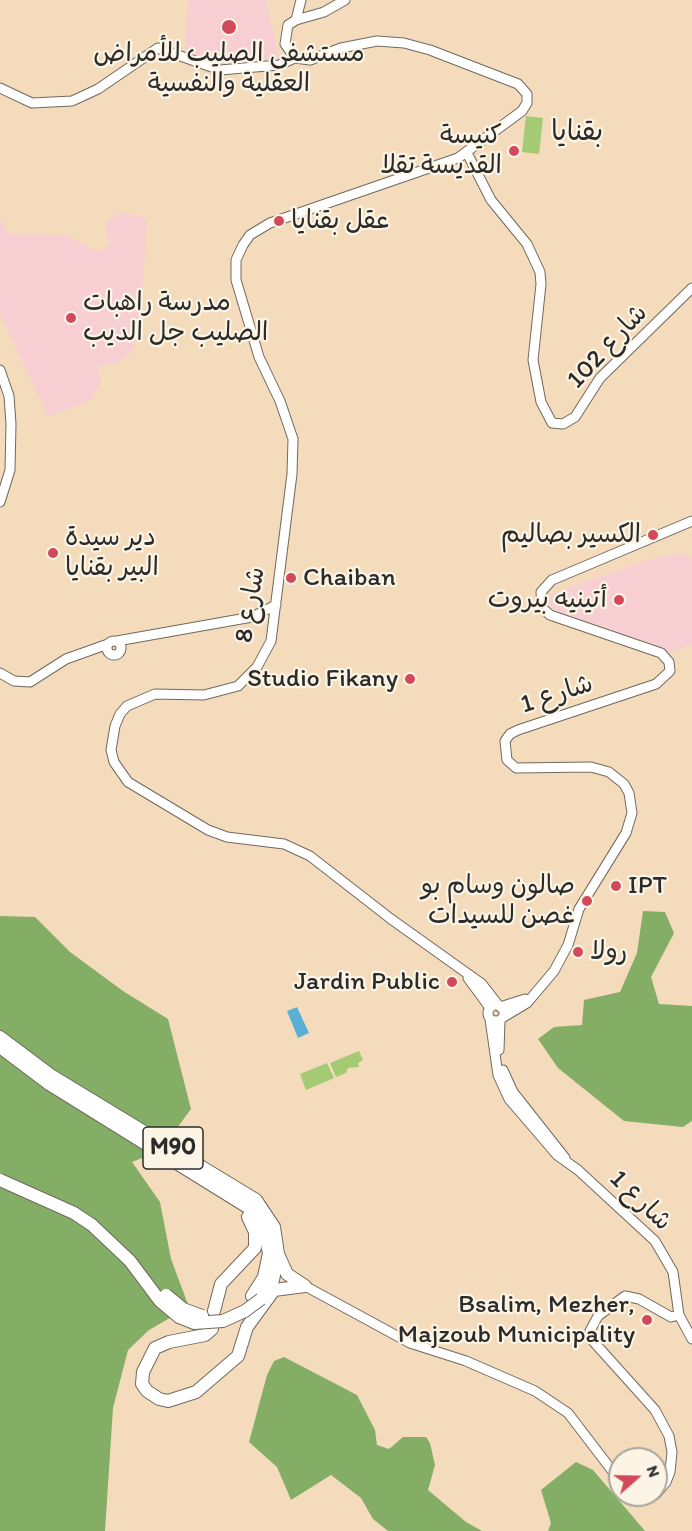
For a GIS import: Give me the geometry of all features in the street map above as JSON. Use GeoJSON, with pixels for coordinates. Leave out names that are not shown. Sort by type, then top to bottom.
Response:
{"type":"FeatureCollection","features":[{"type":"Feature","properties":{"kind":"highway","name":"M90"},"geometry":{"type":"LineString","coordinates":[[0,1037],[52,1076],[256,1200],[274,1227],[278,1254],[263,1294]]}},
{"type":"Feature","properties":{"kind":"highway","name":"M90"},"geometry":{"type":"LineString","coordinates":[[0,1047],[75,1100],[249,1208],[258,1220],[268,1244],[263,1294]]}},
{"type":"Feature","properties":{"kind":"highway"},"geometry":{"type":"LineString","coordinates":[[0,1172],[96,1218],[174,1304],[190,1313],[206,1316],[230,1311],[263,1294],[285,1287],[306,1286]]}},
{"type":"Feature","properties":{"kind":"highway"},"geometry":{"type":"LineString","coordinates":[[0,1180],[74,1213],[92,1225],[130,1261],[160,1301],[179,1317],[194,1323],[223,1321],[245,1311],[263,1294]]}},
{"type":"Feature","properties":{"kind":"highway"},"geometry":{"type":"LineString","coordinates":[[214,1311],[221,1284],[255,1248],[255,1232],[236,1198]]}},
{"type":"Feature","properties":{"kind":"highway"},"geometry":{"type":"LineString","coordinates":[[278,1254],[287,1274],[306,1286]]}},
{"type":"Feature","properties":{"kind":"highway"},"geometry":{"type":"LineString","coordinates":[[212,1329],[205,1335],[169,1342],[155,1348],[143,1372],[142,1384],[147,1391],[159,1399],[168,1401],[196,1392],[238,1356],[247,1327],[263,1294]]}},
{"type":"Feature","properties":{"kind":"street"},"geometry":{"type":"LineString","coordinates":[[0,88],[21,100],[44,105],[83,97],[99,89],[158,48],[220,70],[279,65],[292,55],[285,42],[286,31],[296,20],[302,0]]}},
{"type":"Feature","properties":{"kind":"street"},"geometry":{"type":"LineString","coordinates":[[296,20],[324,12],[345,0]]}},
{"type":"Feature","properties":{"kind":"street","name":"شارع 8"},"geometry":{"type":"LineString","coordinates":[[292,55],[310,60],[363,44],[398,42],[430,50],[521,86],[527,96],[525,108],[467,153],[270,223],[250,235],[239,252],[235,270],[246,314],[259,357],[280,400],[293,439],[292,474],[271,641],[265,656],[249,677],[238,686],[204,695],[155,693],[127,706],[120,714],[111,738],[114,762],[128,782],[208,830],[227,837],[284,844],[310,856],[464,974],[496,1007]]}},
{"type":"Feature","properties":{"kind":"street","name":"شارع 102"},"geometry":{"type":"LineString","coordinates":[[467,153],[491,200],[527,244],[540,272],[541,284],[533,354],[537,389],[543,410],[552,423],[563,424],[574,417],[600,378],[692,288]]}},
{"type":"Feature","properties":{"kind":"street"},"geometry":{"type":"LineString","coordinates":[[0,370],[9,396],[11,443],[8,481],[0,501]]}},
{"type":"Feature","properties":{"kind":"street","name":"شارع 1"},"geometry":{"type":"LineString","coordinates":[[679,1315],[673,1272],[655,1241],[566,1160],[563,1152],[516,1097],[500,1060],[497,1019],[524,1005],[554,971],[564,955],[579,909],[626,833],[630,822],[631,803],[624,784],[601,768],[512,767],[507,760],[505,741],[510,734],[518,730],[656,684],[668,675],[670,666],[661,653],[550,615],[542,608],[541,592],[552,580],[692,521]]}},
{"type":"Feature","properties":{"kind":"street"},"geometry":{"type":"LineString","coordinates":[[0,673],[14,681],[30,682],[66,659],[96,646],[113,646],[142,637],[252,617],[276,605]]}},
{"type":"Feature","properties":{"kind":"street"},"geometry":{"type":"LineString","coordinates":[[252,617],[274,621]]}},
{"type":"Feature","properties":{"kind":"street","name":"شارع 1"},"geometry":{"type":"LineString","coordinates":[[496,1007],[532,996]]}},
{"type":"Feature","properties":{"kind":"street"},"geometry":{"type":"LineString","coordinates":[[496,1007],[503,1013],[497,1019],[488,1014],[496,1007]]}},
{"type":"Feature","properties":{"kind":"street"},"geometry":{"type":"LineString","coordinates":[[306,1286],[410,1343],[466,1360],[535,1391],[568,1413],[608,1465]]}},
{"type":"Feature","properties":{"kind":"street"},"geometry":{"type":"LineString","coordinates":[[668,1477],[672,1452],[669,1436],[655,1410],[592,1340],[590,1331],[598,1316],[625,1296],[639,1299],[671,1317],[679,1315],[692,1339]]}},
{"type":"Feature","properties":{"kind":"shaded area","name":"مستشفى الصليب للأمراض العقلية والنفسية"},"geometry":{"type":"Polygon","coordinates":[[[188,0],[266,0],[280,62],[207,69],[185,49],[188,0]]]}},
{"type":"Feature","properties":{"kind":"shaded area","name":"مدرسة راهبات الصليب جل الديب"},"geometry":{"type":"Polygon","coordinates":[[[119,213],[144,217],[147,225],[140,323],[132,351],[119,363],[97,366],[101,380],[93,399],[48,416],[0,314],[0,219],[9,234],[67,235],[97,252],[109,244],[105,224],[119,213]]]}},
{"type":"Feature","properties":{"kind":"shaded area","name":"أتينيه بيروت"},"geometry":{"type":"Polygon","coordinates":[[[681,553],[692,558],[692,645],[669,653],[565,616],[548,605],[545,596],[647,560],[681,553]]]}},
{"type":"Feature","properties":{"kind":"green space"},"geometry":{"type":"Polygon","coordinates":[[[526,116],[543,118],[539,154],[522,152],[526,116]]]}},
{"type":"Feature","properties":{"kind":"green space"},"geometry":{"type":"Polygon","coordinates":[[[643,911],[665,912],[674,933],[651,977],[659,1004],[692,1006],[692,1121],[683,1127],[624,1121],[558,1068],[538,1039],[554,1027],[582,1025],[584,1000],[620,992],[637,953],[643,911]]]}},
{"type":"Feature","properties":{"kind":"green space"},"geometry":{"type":"Polygon","coordinates":[[[0,916],[35,917],[70,952],[123,991],[168,1019],[191,1109],[160,1151],[132,1162],[160,1202],[171,1259],[189,1307],[149,1330],[128,1350],[113,1408],[105,1531],[0,1531],[0,916]]]}},
{"type":"Feature","properties":{"kind":"green space"},"geometry":{"type":"Polygon","coordinates":[[[359,1051],[363,1060],[358,1063],[359,1067],[348,1068],[346,1073],[336,1077],[330,1063],[359,1051]]]}},
{"type":"Feature","properties":{"kind":"green space"},"geometry":{"type":"Polygon","coordinates":[[[327,1063],[334,1078],[306,1090],[300,1074],[327,1063]]]}},
{"type":"Feature","properties":{"kind":"green space"},"geometry":{"type":"Polygon","coordinates":[[[284,1357],[357,1395],[375,1430],[377,1445],[389,1449],[403,1437],[426,1437],[430,1443],[435,1465],[428,1490],[466,1522],[482,1531],[388,1531],[373,1519],[361,1498],[331,1475],[291,1500],[277,1467],[249,1442],[267,1375],[274,1361],[284,1357]]]}},
{"type":"Feature","properties":{"kind":"green space"},"geometry":{"type":"Polygon","coordinates":[[[576,1462],[593,1470],[608,1488],[608,1507],[625,1507],[645,1531],[548,1531],[551,1523],[541,1490],[576,1462]]]}},
{"type":"Feature","properties":{"kind":"water"},"geometry":{"type":"Polygon","coordinates":[[[297,1007],[309,1033],[298,1038],[287,1011],[297,1007]]]}},
{"type":"Feature","properties":{"kind":"place","name":"مستشفى الصليب للأمراض العقلية والنفسية"},"geometry":{"type":"Point","coordinates":[229,27]}},
{"type":"Feature","properties":{"kind":"place","name":"كنيسة القديسة تقلا"},"geometry":{"type":"Point","coordinates":[514,151]}},
{"type":"Feature","properties":{"kind":"place","name":"عقل بقنايا"},"geometry":{"type":"Point","coordinates":[279,221]}},
{"type":"Feature","properties":{"kind":"place","name":"مدرسة راهبات الصليب جل الديب"},"geometry":{"type":"Point","coordinates":[71,318]}},
{"type":"Feature","properties":{"kind":"place","name":"الكسير بصاليم"},"geometry":{"type":"Point","coordinates":[653,535]}},
{"type":"Feature","properties":{"kind":"place","name":"دير سيدة البير بقنايا"},"geometry":{"type":"Point","coordinates":[53,553]}},
{"type":"Feature","properties":{"kind":"place","name":"Chaiban"},"geometry":{"type":"Point","coordinates":[291,578]}},
{"type":"Feature","properties":{"kind":"place","name":"أتينيه بيروت"},"geometry":{"type":"Point","coordinates":[619,600]}},
{"type":"Feature","properties":{"kind":"place","name":"Studio Fikany"},"geometry":{"type":"Point","coordinates":[410,679]}},
{"type":"Feature","properties":{"kind":"place","name":"IPT"},"geometry":{"type":"Point","coordinates":[616,886]}},
{"type":"Feature","properties":{"kind":"place","name":"صالون وسام بو غصن للسيدات"},"geometry":{"type":"Point","coordinates":[587,901]}},
{"type":"Feature","properties":{"kind":"place","name":"رولا"},"geometry":{"type":"Point","coordinates":[578,952]}},
{"type":"Feature","properties":{"kind":"place","name":"Jardin Public"},"geometry":{"type":"Point","coordinates":[452,982]}},
{"type":"Feature","properties":{"kind":"place","name":"Bsalim, Mezher, Majzoub Municipality"},"geometry":{"type":"Point","coordinates":[647,1320]}},
{"type":"Feature","properties":{"kind":"district","name":"بقنايا"},"geometry":{"type":"Point","coordinates":[577,133]}}]}
